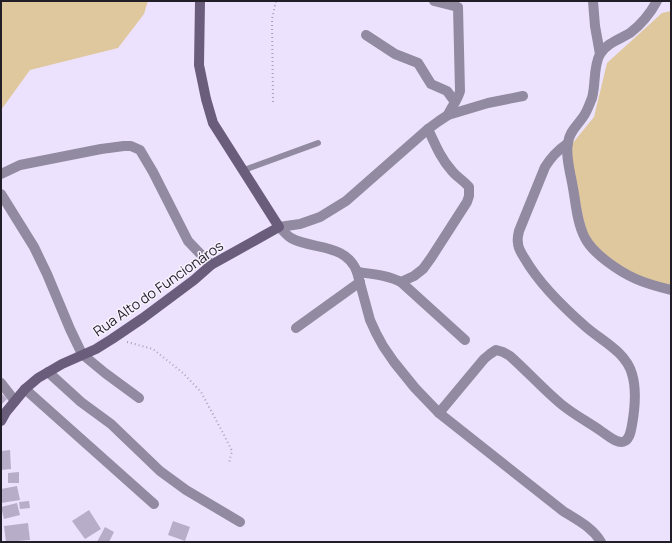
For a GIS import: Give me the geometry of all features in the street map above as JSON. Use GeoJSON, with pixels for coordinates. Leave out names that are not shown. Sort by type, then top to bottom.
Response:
{"type":"FeatureCollection","features":[{"type":"Feature","properties":{"kind":"street"},"geometry":{"type":"LineString","coordinates":[[200,1],[199,65],[213,123],[279,227],[289,237],[301,242],[336,251],[344,255],[355,265],[370,320],[376,333],[383,346],[415,388],[439,413],[563,511],[584,524],[594,532],[601,542]]}},
{"type":"Feature","properties":{"kind":"street"},"geometry":{"type":"LineString","coordinates":[[434,1],[458,6],[460,92],[448,115]]}},
{"type":"Feature","properties":{"kind":"street"},"geometry":{"type":"LineString","coordinates":[[593,1],[595,26],[600,54]]}},
{"type":"Feature","properties":{"kind":"street"},"geometry":{"type":"LineString","coordinates":[[657,1],[646,19],[629,33],[612,42],[600,54],[597,62],[590,102],[584,116],[569,136],[567,150],[581,230],[590,246],[605,260],[635,278],[649,284],[671,290]]}},
{"type":"Feature","properties":{"kind":"street"},"geometry":{"type":"LineString","coordinates":[[366,35],[395,54],[418,63],[431,84],[448,91],[455,102]]}},
{"type":"Feature","properties":{"kind":"street"},"geometry":{"type":"LineString","coordinates":[[279,227],[300,224],[320,216],[346,201],[428,129],[448,115],[488,103],[523,96]]}},
{"type":"Feature","properties":{"kind":"street"},"geometry":{"type":"LineString","coordinates":[[401,282],[414,276],[423,269],[432,258],[467,202],[469,196],[470,188],[452,171],[438,152],[428,129]]}},
{"type":"Feature","properties":{"kind":"street"},"geometry":{"type":"LineString","coordinates":[[439,413],[484,359],[496,350],[510,356],[561,404],[606,435],[620,442],[624,442],[630,435],[635,411],[635,394],[634,381],[629,365],[621,354],[585,326],[553,295],[530,268],[517,242],[519,231],[545,167],[562,147],[568,144]]}},
{"type":"Feature","properties":{"kind":"street"},"geometry":{"type":"LineString","coordinates":[[1,174],[20,165],[101,149],[131,146],[140,150],[153,172],[188,241],[211,265]]}},
{"type":"Feature","properties":{"kind":"street"},"geometry":{"type":"LineString","coordinates":[[1,194],[34,247],[82,354],[139,398]]}},
{"type":"Feature","properties":{"kind":"street","name":"Rua Alto do Funcionáros"},"geometry":{"type":"LineString","coordinates":[[1,421],[6,412],[25,389],[38,378],[112,339],[194,280],[211,265],[279,227]]}},
{"type":"Feature","properties":{"kind":"street"},"geometry":{"type":"LineString","coordinates":[[357,272],[387,276],[401,282],[465,340]]}},
{"type":"Feature","properties":{"kind":"street"},"geometry":{"type":"LineString","coordinates":[[296,328],[360,282]]}},
{"type":"Feature","properties":{"kind":"street"},"geometry":{"type":"LineString","coordinates":[[48,372],[82,402],[111,424],[160,471],[186,490],[240,522]]}},
{"type":"Feature","properties":{"kind":"street"},"geometry":{"type":"LineString","coordinates":[[1,383],[15,401]]}},
{"type":"Feature","properties":{"kind":"street"},"geometry":{"type":"LineString","coordinates":[[25,389],[154,504]]}},
{"type":"Feature","properties":{"kind":"lane"},"geometry":{"type":"LineString","coordinates":[[244,170],[318,143]]}},
{"type":"Feature","properties":{"kind":"path"},"geometry":{"type":"LineString","coordinates":[[272,102],[272,19],[276,1]]}},
{"type":"Feature","properties":{"kind":"path"},"geometry":{"type":"LineString","coordinates":[[112,339],[153,350],[183,373],[201,392],[224,433],[232,451],[229,463]]}},
{"type":"Feature","properties":{"kind":"shaded area"},"geometry":{"type":"Polygon","coordinates":[[[1,1],[148,1],[144,14],[118,48],[30,70],[1,110],[1,1]]]}},
{"type":"Feature","properties":{"kind":"shaded area"},"geometry":{"type":"Polygon","coordinates":[[[671,11],[671,287],[629,275],[590,246],[567,150],[594,117],[607,63],[662,13],[671,11]]]}},
{"type":"Feature","properties":{"kind":"building"},"geometry":{"type":"Polygon","coordinates":[[[1,393],[7,399],[1,405],[1,393]]]}},
{"type":"Feature","properties":{"kind":"building"},"geometry":{"type":"Polygon","coordinates":[[[10,450],[11,469],[1,470],[1,451],[10,450]]]}},
{"type":"Feature","properties":{"kind":"building"},"geometry":{"type":"Polygon","coordinates":[[[19,472],[19,483],[8,483],[8,473],[19,472]]]}},
{"type":"Feature","properties":{"kind":"building"},"geometry":{"type":"Polygon","coordinates":[[[17,486],[20,500],[1,503],[1,489],[17,486]]]}},
{"type":"Feature","properties":{"kind":"building"},"geometry":{"type":"Polygon","coordinates":[[[29,501],[30,508],[20,509],[19,502],[29,501]]]}},
{"type":"Feature","properties":{"kind":"building"},"geometry":{"type":"Polygon","coordinates":[[[17,503],[20,515],[4,519],[1,507],[17,503]]]}},
{"type":"Feature","properties":{"kind":"building"},"geometry":{"type":"Polygon","coordinates":[[[89,510],[101,529],[85,539],[72,521],[89,510]]]}},
{"type":"Feature","properties":{"kind":"building"},"geometry":{"type":"Polygon","coordinates":[[[173,521],[190,527],[185,541],[168,535],[173,521]]]}},
{"type":"Feature","properties":{"kind":"building"},"geometry":{"type":"Polygon","coordinates":[[[28,523],[30,540],[6,542],[4,526],[28,523]]]}},
{"type":"Feature","properties":{"kind":"building"},"geometry":{"type":"Polygon","coordinates":[[[105,527],[114,532],[109,542],[97,542],[105,527]]]}}]}
